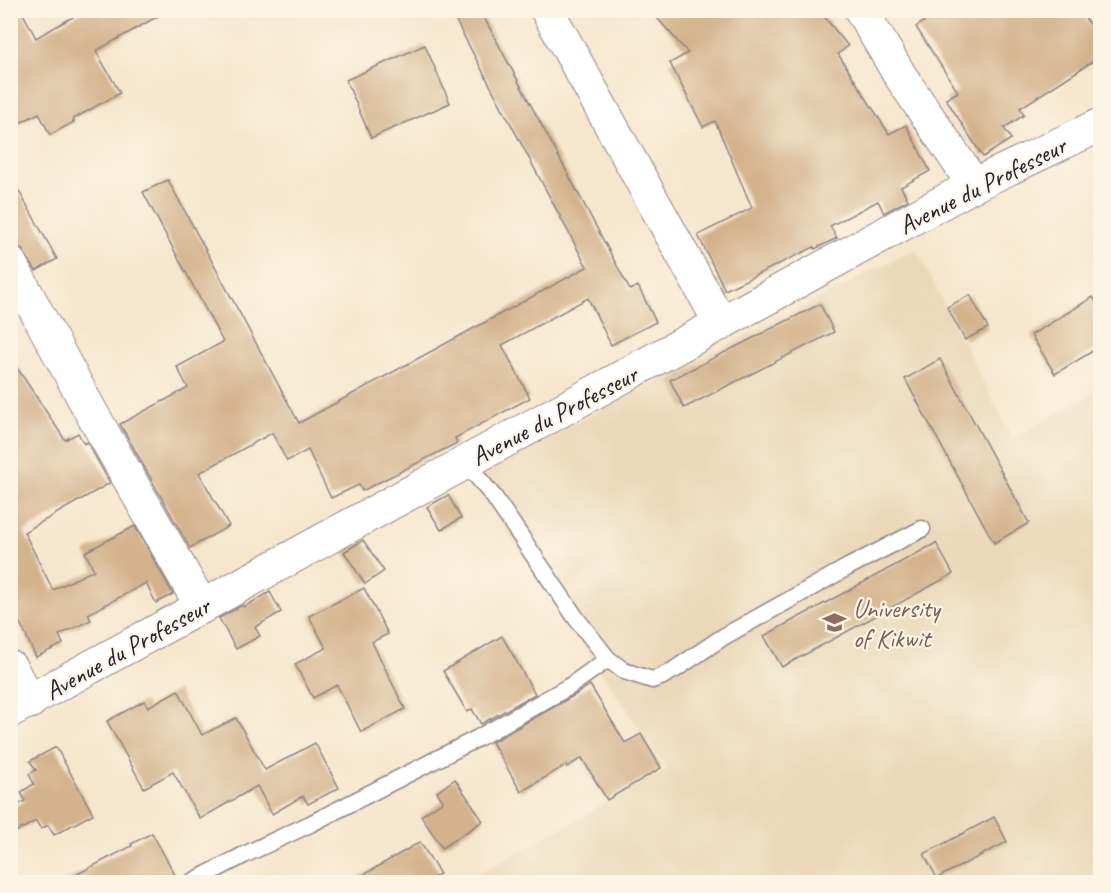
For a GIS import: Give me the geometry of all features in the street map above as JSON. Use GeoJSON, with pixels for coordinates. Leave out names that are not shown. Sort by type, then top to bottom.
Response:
{"type":"FeatureCollection","features":[{"type":"Feature","properties":{"kind":"street"},"geometry":{"type":"LineString","coordinates":[[547,10],[721,324]]}},
{"type":"Feature","properties":{"kind":"street"},"geometry":{"type":"LineString","coordinates":[[861,10],[901,77],[974,185]]}},
{"type":"Feature","properties":{"kind":"street","name":"Avenue du Professeur"},"geometry":{"type":"LineString","coordinates":[[20,706],[974,185],[1101,125]]}},
{"type":"Feature","properties":{"kind":"street"},"geometry":{"type":"LineString","coordinates":[[10,263],[202,607]]}},
{"type":"Feature","properties":{"kind":"street"},"geometry":{"type":"LineString","coordinates":[[10,667],[20,706]]}},
{"type":"Feature","properties":{"kind":"lane"},"geometry":{"type":"LineString","coordinates":[[466,463],[494,497],[576,618],[608,659],[624,671],[652,680],[661,677],[723,637],[848,567],[922,529]]}},
{"type":"Feature","properties":{"kind":"lane"},"geometry":{"type":"LineString","coordinates":[[192,882],[478,738],[570,686],[608,659]]}},
{"type":"Feature","properties":{"kind":"shaded area","name":"University of Kikwit"},"geometry":{"type":"Polygon","coordinates":[[[916,249],[1012,438],[1100,389],[1100,882],[465,882],[667,769],[470,477],[916,249]]]}},
{"type":"Feature","properties":{"kind":"building"},"geometry":{"type":"Polygon","coordinates":[[[10,10],[21,10],[36,38],[85,10],[169,10],[96,51],[120,93],[73,119],[74,122],[50,135],[39,113],[10,128],[10,10]]]}},
{"type":"Feature","properties":{"kind":"building"},"geometry":{"type":"Polygon","coordinates":[[[450,10],[480,10],[630,290],[638,286],[656,322],[611,345],[588,298],[502,345],[530,398],[455,438],[457,443],[362,491],[359,485],[331,498],[308,450],[287,461],[272,433],[199,473],[229,526],[190,548],[120,424],[188,388],[177,367],[223,342],[143,192],[168,180],[299,423],[587,267],[450,10]]]}},
{"type":"Feature","properties":{"kind":"building"},"geometry":{"type":"Polygon","coordinates":[[[650,10],[819,10],[848,46],[838,54],[889,134],[906,125],[930,171],[901,187],[908,200],[884,213],[878,201],[830,226],[837,238],[725,290],[698,235],[752,208],[715,121],[703,127],[670,63],[688,53],[650,10]]]}},
{"type":"Feature","properties":{"kind":"building"},"geometry":{"type":"Polygon","coordinates":[[[941,10],[1080,10],[1101,42],[1101,56],[1020,108],[1024,115],[1004,128],[1011,139],[983,157],[946,99],[958,92],[916,27],[941,10]]]}},
{"type":"Feature","properties":{"kind":"building"},"geometry":{"type":"Polygon","coordinates":[[[425,45],[450,103],[371,138],[346,80],[425,45]]]}},
{"type":"Feature","properties":{"kind":"building"},"geometry":{"type":"Polygon","coordinates":[[[10,175],[57,259],[36,271],[21,248],[10,244],[10,175]]]}},
{"type":"Feature","properties":{"kind":"building"},"geometry":{"type":"Polygon","coordinates":[[[970,295],[988,328],[965,340],[947,307],[970,295]]]}},
{"type":"Feature","properties":{"kind":"building"},"geometry":{"type":"Polygon","coordinates":[[[1093,297],[1101,310],[1101,346],[1055,374],[1031,335],[1093,297]]]}},
{"type":"Feature","properties":{"kind":"building"},"geometry":{"type":"Polygon","coordinates":[[[820,304],[834,332],[684,408],[670,380],[820,304]]]}},
{"type":"Feature","properties":{"kind":"building"},"geometry":{"type":"Polygon","coordinates":[[[10,357],[65,440],[78,433],[84,444],[87,442],[110,483],[24,532],[53,590],[94,570],[85,552],[135,526],[173,594],[156,603],[146,583],[88,614],[91,620],[59,635],[63,644],[36,657],[10,602],[10,357]]]}},
{"type":"Feature","properties":{"kind":"building"},"geometry":{"type":"Polygon","coordinates":[[[940,359],[1029,523],[994,543],[905,379],[940,359]]]}},
{"type":"Feature","properties":{"kind":"building"},"geometry":{"type":"Polygon","coordinates":[[[448,495],[461,518],[441,530],[427,507],[448,495]]]}},
{"type":"Feature","properties":{"kind":"building"},"geometry":{"type":"Polygon","coordinates":[[[363,540],[384,571],[365,584],[344,552],[363,540]]]}},
{"type":"Feature","properties":{"kind":"building"},"geometry":{"type":"Polygon","coordinates":[[[936,543],[953,574],[782,667],[764,636],[936,543]]]}},
{"type":"Feature","properties":{"kind":"building"},"geometry":{"type":"Polygon","coordinates":[[[364,588],[388,634],[372,642],[405,709],[361,732],[337,685],[313,698],[295,664],[326,648],[309,616],[364,588]]]}},
{"type":"Feature","properties":{"kind":"building"},"geometry":{"type":"Polygon","coordinates":[[[270,592],[281,612],[255,627],[260,636],[236,649],[219,618],[270,592]]]}},
{"type":"Feature","properties":{"kind":"building"},"geometry":{"type":"Polygon","coordinates":[[[502,636],[535,694],[481,724],[472,709],[467,712],[443,671],[502,636]]]}},
{"type":"Feature","properties":{"kind":"building"},"geometry":{"type":"Polygon","coordinates":[[[590,685],[625,743],[641,734],[661,768],[607,800],[582,758],[521,792],[492,742],[590,685]]]}},
{"type":"Feature","properties":{"kind":"building"},"geometry":{"type":"Polygon","coordinates":[[[178,690],[202,735],[236,718],[265,770],[315,743],[339,788],[308,804],[303,796],[272,814],[257,786],[200,819],[173,772],[144,788],[107,721],[144,701],[148,707],[178,690]]]}},
{"type":"Feature","properties":{"kind":"building"},"geometry":{"type":"Polygon","coordinates":[[[56,747],[93,814],[54,835],[48,825],[41,829],[36,821],[10,835],[10,809],[25,801],[21,792],[34,784],[29,774],[36,770],[30,761],[56,747]]]}},
{"type":"Feature","properties":{"kind":"building"},"geometry":{"type":"Polygon","coordinates":[[[455,779],[483,821],[442,848],[421,816],[443,801],[437,792],[455,779]]]}},
{"type":"Feature","properties":{"kind":"building"},"geometry":{"type":"Polygon","coordinates":[[[994,817],[1007,842],[937,878],[924,854],[994,817]]]}},
{"type":"Feature","properties":{"kind":"building"},"geometry":{"type":"Polygon","coordinates":[[[152,833],[179,882],[62,882],[132,846],[131,844],[152,833]]]}},
{"type":"Feature","properties":{"kind":"building"},"geometry":{"type":"Polygon","coordinates":[[[420,842],[440,874],[426,882],[351,882],[420,842]]]}},
{"type":"Feature","properties":{"kind":"place","name":"University of Kikwit"},"geometry":{"type":"Point","coordinates":[835,623]}}]}
